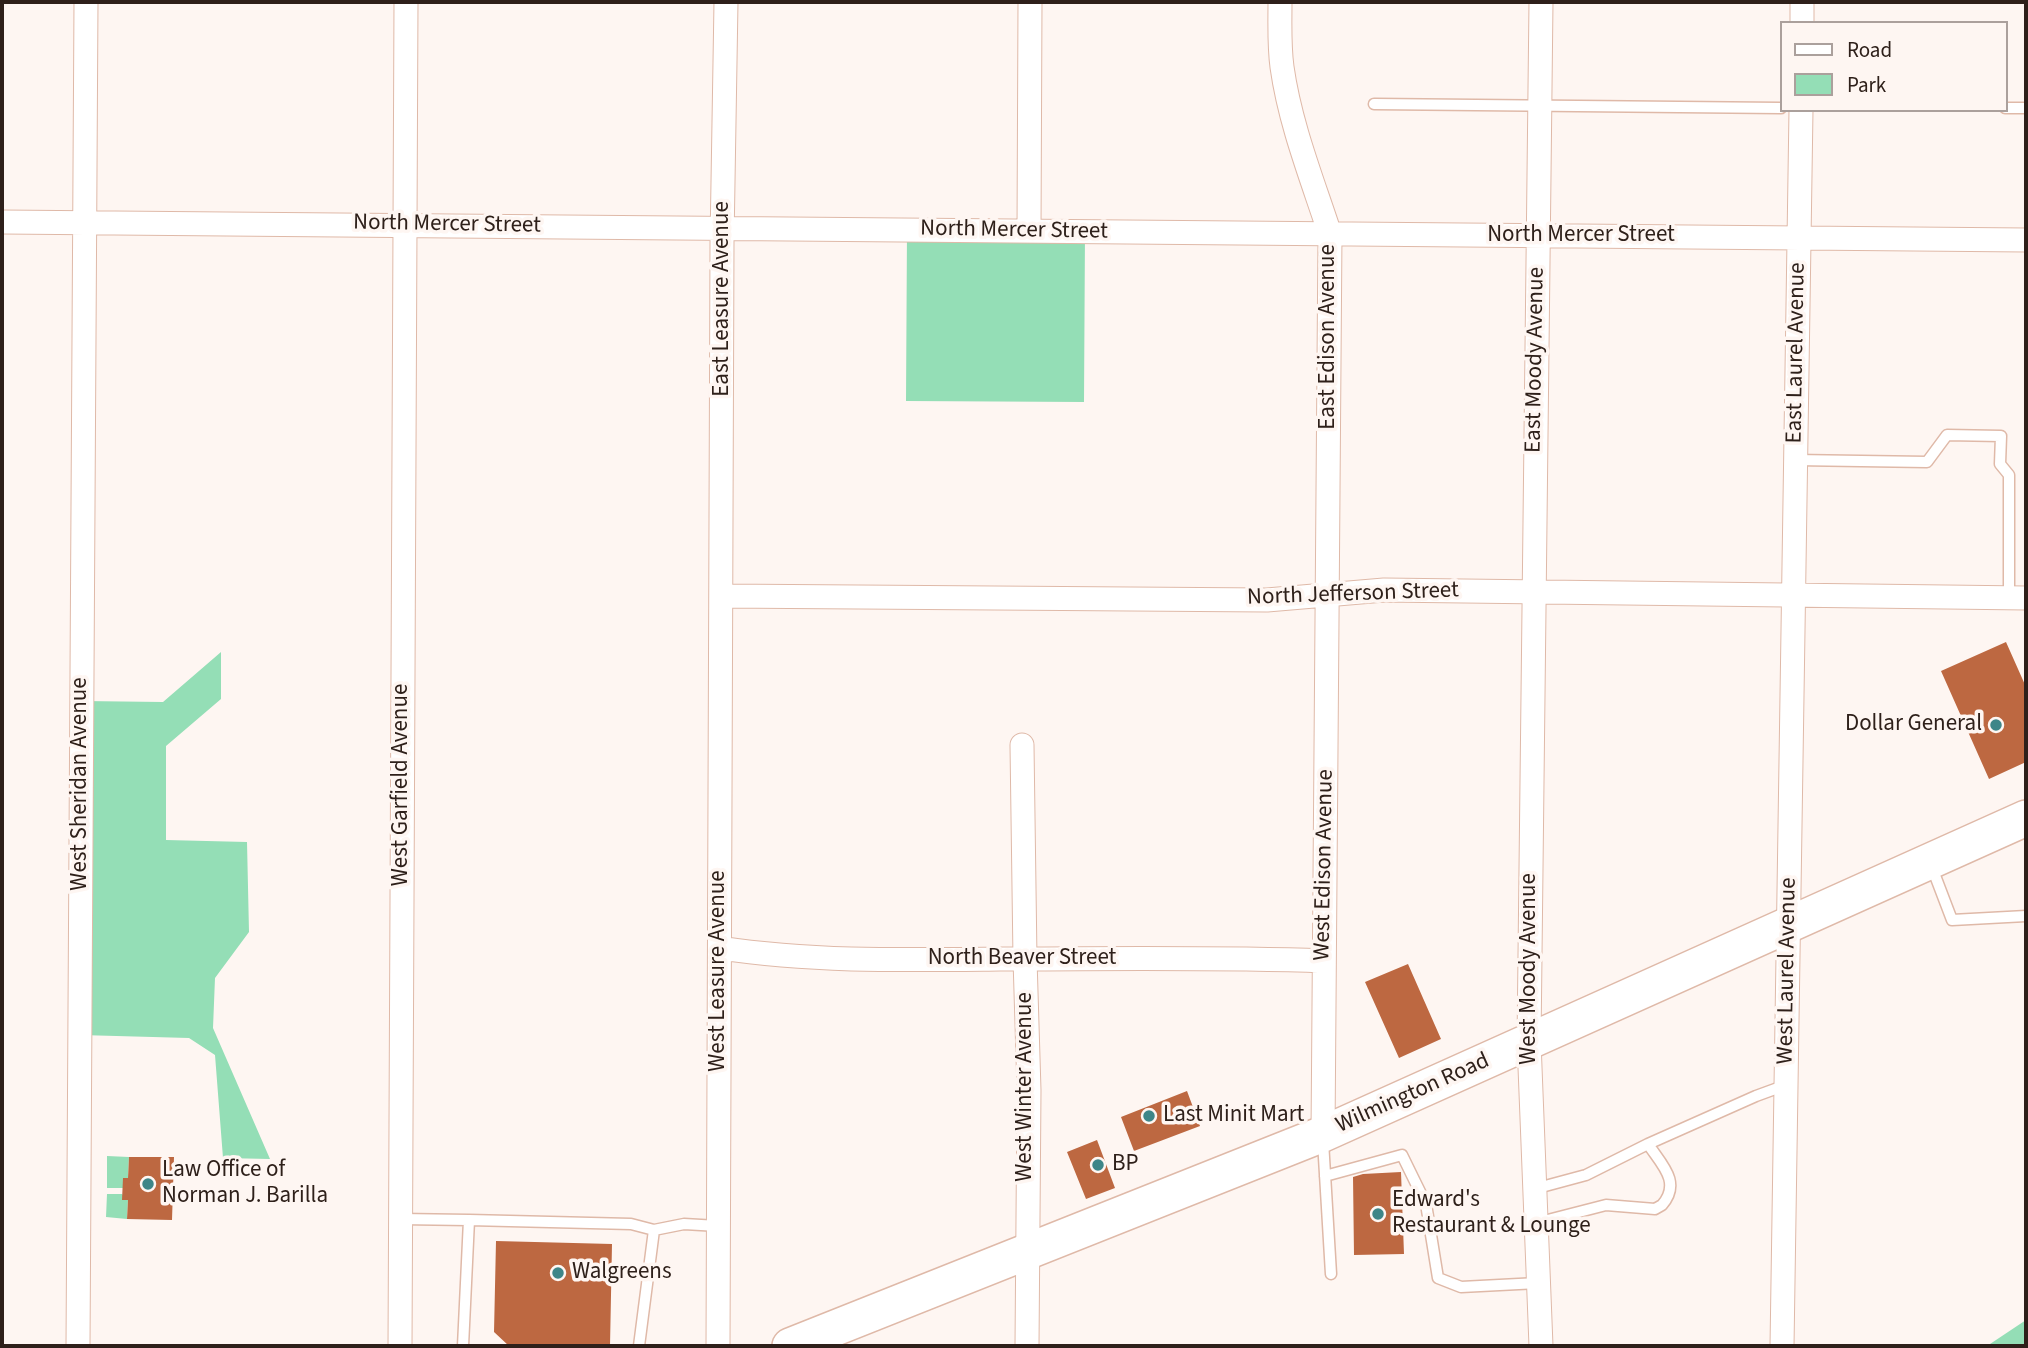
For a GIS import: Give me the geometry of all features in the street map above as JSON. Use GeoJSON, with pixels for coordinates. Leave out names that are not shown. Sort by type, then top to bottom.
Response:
{"type":"FeatureCollection","features":[{"type":"Feature","properties":{"kind":"main road","name":"Wilmington Road"},"geometry":{"type":"LineString","coordinates":[[806,1343],[1322,1134],[2026,818]]}},
{"type":"Feature","properties":{"kind":"street","name":"West Sheridan Avenue"},"geometry":{"type":"LineString","coordinates":[[79,1346],[86,2]]}},
{"type":"Feature","properties":{"kind":"street","name":"West Garfield Avenue"},"geometry":{"type":"LineString","coordinates":[[400,1346],[406,2]]}},
{"type":"Feature","properties":{"kind":"street","name":"East Leasure Avenue"},"geometry":{"type":"LineString","coordinates":[[722,596],[722,228],[726,2]]}},
{"type":"Feature","properties":{"kind":"street"},"geometry":{"type":"LineString","coordinates":[[1029,231],[1030,2]]}},
{"type":"Feature","properties":{"kind":"street","name":"East Edison Avenue"},"geometry":{"type":"LineString","coordinates":[[1280,2],[1279,42],[1282,69],[1297,129],[1330,234],[1328,595]]}},
{"type":"Feature","properties":{"kind":"street","name":"East Moody Avenue"},"geometry":{"type":"LineString","coordinates":[[1533,592],[1541,2]]}},
{"type":"Feature","properties":{"kind":"street"},"geometry":{"type":"LineString","coordinates":[[1802,2],[1802,21]]}},
{"type":"Feature","properties":{"kind":"street","name":"East Laurel Avenue"},"geometry":{"type":"LineString","coordinates":[[1793,595],[1801,112]]}},
{"type":"Feature","properties":{"kind":"street","name":"North Mercer Street"},"geometry":{"type":"LineString","coordinates":[[2,222],[2026,240]]}},
{"type":"Feature","properties":{"kind":"street","name":"North Jefferson Street"},"geometry":{"type":"LineString","coordinates":[[722,596],[1268,600],[1384,590],[2017,598]]}},
{"type":"Feature","properties":{"kind":"street","name":"West Moody Avenue"},"geometry":{"type":"LineString","coordinates":[[1533,592],[1529,1042],[1541,1346]]}},
{"type":"Feature","properties":{"kind":"street","name":"West Edison Avenue"},"geometry":{"type":"LineString","coordinates":[[1322,1134],[1328,595]]}},
{"type":"Feature","properties":{"kind":"street","name":"West Laurel Avenue"},"geometry":{"type":"LineString","coordinates":[[1782,1346],[1793,595]]}},
{"type":"Feature","properties":{"kind":"street","name":"West Leasure Avenue"},"geometry":{"type":"LineString","coordinates":[[718,1346],[722,596]]}},
{"type":"Feature","properties":{"kind":"street","name":"West Winter Avenue"},"geometry":{"type":"LineString","coordinates":[[1022,745],[1029,1090],[1027,1346]]}},
{"type":"Feature","properties":{"kind":"street","name":"North Beaver Street"},"geometry":{"type":"LineString","coordinates":[[720,948],[808,958],[877,960],[1241,957],[1324,961]]}},
{"type":"Feature","properties":{"kind":"lane"},"geometry":{"type":"LineString","coordinates":[[1374,104],[1780,108]]}},
{"type":"Feature","properties":{"kind":"lane"},"geometry":{"type":"LineString","coordinates":[[2007,108],[2026,108]]}},
{"type":"Feature","properties":{"kind":"lane"},"geometry":{"type":"LineString","coordinates":[[1795,460],[1927,462],[1947,435],[2001,436],[2000,464],[2009,475],[2017,598]]}},
{"type":"Feature","properties":{"kind":"lane"},"geometry":{"type":"LineString","coordinates":[[1930,862],[1952,920],[2026,916]]}},
{"type":"Feature","properties":{"kind":"lane"},"geometry":{"type":"LineString","coordinates":[[1534,1188],[1586,1175],[1648,1144],[1786,1085]]}},
{"type":"Feature","properties":{"kind":"lane"},"geometry":{"type":"LineString","coordinates":[[1322,1134],[1331,1274]]}},
{"type":"Feature","properties":{"kind":"lane"},"geometry":{"type":"LineString","coordinates":[[1536,1223],[1606,1205],[1655,1209],[1662,1205],[1670,1189],[1671,1178],[1648,1144]]}},
{"type":"Feature","properties":{"kind":"lane"},"geometry":{"type":"LineString","coordinates":[[1325,1176],[1402,1155],[1426,1204],[1438,1278],[1461,1287],[1538,1283]]}},
{"type":"Feature","properties":{"kind":"lane"},"geometry":{"type":"LineString","coordinates":[[400,1219],[631,1224],[654,1230],[684,1224],[718,1226]]}},
{"type":"Feature","properties":{"kind":"lane"},"geometry":{"type":"LineString","coordinates":[[463,1346],[468,1220]]}},
{"type":"Feature","properties":{"kind":"lane"},"geometry":{"type":"LineString","coordinates":[[639,1346],[654,1230]]}},
{"type":"Feature","properties":{"kind":"green space"},"geometry":{"type":"Polygon","coordinates":[[[907,230],[1085,231],[1084,402],[906,401],[907,230]]]}},
{"type":"Feature","properties":{"kind":"green space"},"geometry":{"type":"Polygon","coordinates":[[[221,652],[221,699],[166,746],[166,840],[247,842],[249,932],[215,978],[213,1028],[270,1159],[223,1158],[215,1055],[189,1038],[80,1035],[82,701],[163,702],[221,652]]]}},
{"type":"Feature","properties":{"kind":"green space"},"geometry":{"type":"Polygon","coordinates":[[[107,1156],[129,1157],[128,1178],[123,1178],[123,1188],[107,1188],[107,1156]]]}},
{"type":"Feature","properties":{"kind":"green space"},"geometry":{"type":"Polygon","coordinates":[[[107,1194],[122,1194],[128,1200],[127,1219],[106,1217],[107,1194]]]}},
{"type":"Feature","properties":{"kind":"green space"},"geometry":{"type":"Polygon","coordinates":[[[2026,1320],[2026,1346],[1984,1346],[1990,1344],[2026,1320]]]}},
{"type":"Feature","properties":{"kind":"building","name":"Dollar General"},"geometry":{"type":"Polygon","coordinates":[[[2006,642],[2026,687],[2026,762],[1989,779],[1941,671],[2006,642]]]}},
{"type":"Feature","properties":{"kind":"building"},"geometry":{"type":"Polygon","coordinates":[[[1408,964],[1441,1039],[1399,1058],[1365,982],[1408,964]]]}},
{"type":"Feature","properties":{"kind":"building"},"geometry":{"type":"Polygon","coordinates":[[[1187,1091],[1200,1126],[1134,1151],[1121,1117],[1187,1091]]]}},
{"type":"Feature","properties":{"kind":"building"},"geometry":{"type":"Polygon","coordinates":[[[1097,1140],[1115,1188],[1086,1199],[1067,1152],[1097,1140]]]}},
{"type":"Feature","properties":{"kind":"building","name":"Law Office of Norman J. Barilla"},"geometry":{"type":"Polygon","coordinates":[[[129,1157],[174,1157],[172,1220],[127,1219],[128,1200],[122,1200],[123,1178],[128,1178],[129,1157]]]}},
{"type":"Feature","properties":{"kind":"building","name":"Edward's Restaurant & Lounge"},"geometry":{"type":"Polygon","coordinates":[[[1401,1172],[1404,1254],[1354,1255],[1353,1177],[1401,1172]]]}},
{"type":"Feature","properties":{"kind":"building","name":"Walgreens"},"geometry":{"type":"Polygon","coordinates":[[[496,1241],[612,1244],[610,1346],[509,1346],[494,1332],[496,1241]]]}},
{"type":"Feature","properties":{"kind":"place","name":"Dollar General"},"geometry":{"type":"Point","coordinates":[1996,725]}},
{"type":"Feature","properties":{"kind":"place","name":"Last Minit Mart"},"geometry":{"type":"Point","coordinates":[1149,1116]}},
{"type":"Feature","properties":{"kind":"place","name":"BP"},"geometry":{"type":"Point","coordinates":[1098,1165]}},
{"type":"Feature","properties":{"kind":"place","name":"Law Office of Norman J. Barilla"},"geometry":{"type":"Point","coordinates":[148,1184]}},
{"type":"Feature","properties":{"kind":"place","name":"Edward's Restaurant & Lounge"},"geometry":{"type":"Point","coordinates":[1378,1214]}},
{"type":"Feature","properties":{"kind":"place","name":"Walgreens"},"geometry":{"type":"Point","coordinates":[558,1273]}}]}
